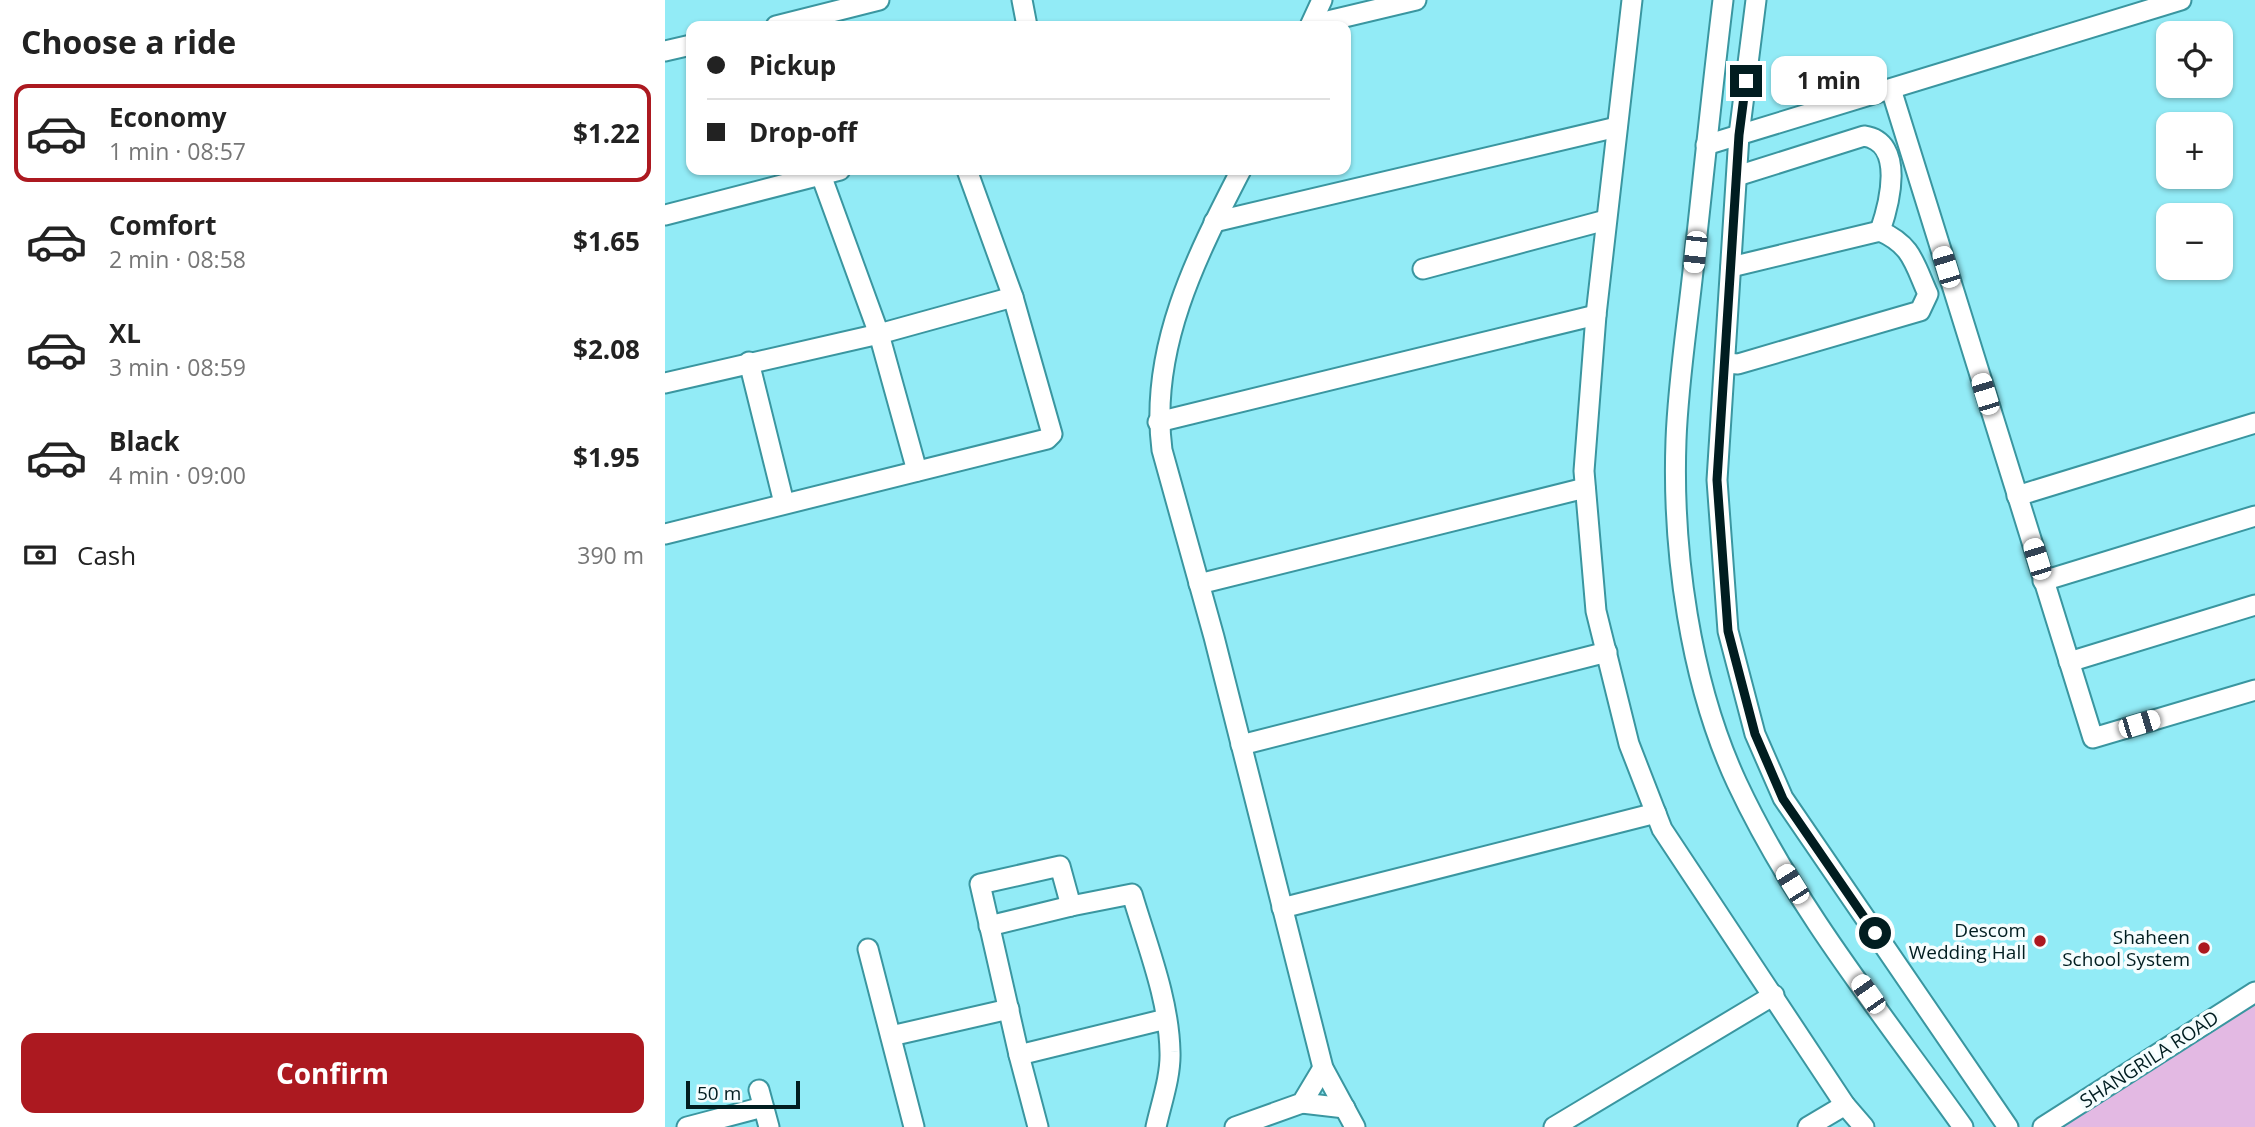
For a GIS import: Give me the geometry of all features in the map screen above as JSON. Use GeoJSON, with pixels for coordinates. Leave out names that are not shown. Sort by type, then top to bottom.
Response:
{"type":"FeatureCollection","features":[{"type":"Feature","properties":{"kind":"street"},"geometry":{"type":"LineString","coordinates":[[796,21],[879,0]]}},
{"type":"Feature","properties":{"kind":"street"},"geometry":{"type":"LineString","coordinates":[[1022,0],[1026,21]]}},
{"type":"Feature","properties":{"kind":"street"},"geometry":{"type":"LineString","coordinates":[[1312,21],[1322,0]]}},
{"type":"Feature","properties":{"kind":"street"},"geometry":{"type":"LineString","coordinates":[[1330,21],[1416,0]]}},
{"type":"Feature","properties":{"kind":"street"},"geometry":{"type":"LineString","coordinates":[[1632,0],[1596,315],[1584,471],[1596,611],[1629,744],[1662,829],[1845,1105],[1864,1127]]}},
{"type":"Feature","properties":{"kind":"street"},"geometry":{"type":"LineString","coordinates":[[1723,0],[1676,440],[1683,588],[1694,649],[1714,725],[1736,781],[1766,842],[1805,905],[1963,1127]]}},
{"type":"Feature","properties":{"kind":"street"},"geometry":{"type":"LineString","coordinates":[[1756,0],[1739,135],[1717,480],[1728,631],[1755,734],[1783,799],[2008,1127]]}},
{"type":"Feature","properties":{"kind":"street"},"geometry":{"type":"LineString","coordinates":[[1706,145],[2181,0]]}},
{"type":"Feature","properties":{"kind":"street"},"geometry":{"type":"LineString","coordinates":[[665,51],[686,46]]}},
{"type":"Feature","properties":{"kind":"street"},"geometry":{"type":"LineString","coordinates":[[1891,89],[2093,738],[2255,690]]}},
{"type":"Feature","properties":{"kind":"street"},"geometry":{"type":"LineString","coordinates":[[1214,222],[1617,127]]}},
{"type":"Feature","properties":{"kind":"street"},"geometry":{"type":"LineString","coordinates":[[1737,176],[1864,136],[1874,138],[1881,142],[1891,171],[1892,191],[1880,231]]}},
{"type":"Feature","properties":{"kind":"street"},"geometry":{"type":"LineString","coordinates":[[665,215],[780,177],[821,175],[879,334],[917,471]]}},
{"type":"Feature","properties":{"kind":"street"},"geometry":{"type":"LineString","coordinates":[[665,534],[1047,439],[1052,434],[1013,297],[969,175]]}},
{"type":"Feature","properties":{"kind":"street"},"geometry":{"type":"LineString","coordinates":[[1238,175],[1214,222],[1173,321],[1162,365],[1159,422],[1162,450],[1323,1068],[1355,1127]]}},
{"type":"Feature","properties":{"kind":"street"},"geometry":{"type":"LineString","coordinates":[[1423,269],[1606,220]]}},
{"type":"Feature","properties":{"kind":"street"},"geometry":{"type":"LineString","coordinates":[[1725,363],[1738,364],[1920,311],[1928,294],[1909,251],[1902,243],[1880,231],[1731,267]]}},
{"type":"Feature","properties":{"kind":"street"},"geometry":{"type":"LineString","coordinates":[[665,383],[879,334],[1013,297]]}},
{"type":"Feature","properties":{"kind":"street"},"geometry":{"type":"LineString","coordinates":[[1159,422],[1596,315]]}},
{"type":"Feature","properties":{"kind":"street"},"geometry":{"type":"LineString","coordinates":[[748,362],[784,503]]}},
{"type":"Feature","properties":{"kind":"street"},"geometry":{"type":"LineString","coordinates":[[2017,496],[2255,423]]}},
{"type":"Feature","properties":{"kind":"street"},"geometry":{"type":"LineString","coordinates":[[1199,584],[1585,488]]}},
{"type":"Feature","properties":{"kind":"street"},"geometry":{"type":"LineString","coordinates":[[2043,581],[2255,516]]}},
{"type":"Feature","properties":{"kind":"street"},"geometry":{"type":"LineString","coordinates":[[2069,662],[2255,605]]}},
{"type":"Feature","properties":{"kind":"street"},"geometry":{"type":"LineString","coordinates":[[1241,745],[1607,652]]}},
{"type":"Feature","properties":{"kind":"street"},"geometry":{"type":"LineString","coordinates":[[1282,908],[1656,813]]}},
{"type":"Feature","properties":{"kind":"street"},"geometry":{"type":"LineString","coordinates":[[1038,1127],[979,884],[1060,866],[1071,906]]}},
{"type":"Feature","properties":{"kind":"street"},"geometry":{"type":"LineString","coordinates":[[989,926],[1132,894],[1166,1019],[1171,1054],[1156,1127]]}},
{"type":"Feature","properties":{"kind":"street"},"geometry":{"type":"LineString","coordinates":[[868,949],[913,1127]]}},
{"type":"Feature","properties":{"kind":"street","name":"SHANGRILA ROAD"},"geometry":{"type":"LineString","coordinates":[[2043,1127],[2255,992]]}},
{"type":"Feature","properties":{"kind":"street"},"geometry":{"type":"LineString","coordinates":[[1554,1127],[1774,995]]}},
{"type":"Feature","properties":{"kind":"street"},"geometry":{"type":"LineString","coordinates":[[891,1036],[1009,1009]]}},
{"type":"Feature","properties":{"kind":"street"},"geometry":{"type":"LineString","coordinates":[[1019,1055],[1166,1019]]}},
{"type":"Feature","properties":{"kind":"street"},"geometry":{"type":"LineString","coordinates":[[1302,1103],[1323,1068]]}},
{"type":"Feature","properties":{"kind":"street"},"geometry":{"type":"LineString","coordinates":[[687,1127],[761,1098],[769,1127]]}},
{"type":"Feature","properties":{"kind":"street"},"geometry":{"type":"LineString","coordinates":[[1235,1127],[1302,1103],[1345,1108]]}},
{"type":"Feature","properties":{"kind":"street"},"geometry":{"type":"LineString","coordinates":[[1808,1127],[1845,1105]]}},
{"type":"Feature","properties":{"kind":"shaded area"},"geometry":{"type":"Polygon","coordinates":[[[2255,993],[2255,1127],[2044,1127],[2255,993]]]}},
{"type":"Feature","properties":{"kind":"place","name":"Descom Wedding Hall"},"geometry":{"type":"Point","coordinates":[2040,941]}},
{"type":"Feature","properties":{"kind":"place","name":"Shaheen School System"},"geometry":{"type":"Point","coordinates":[2204,948]}},
{"type":"Feature","properties":{"kind":"route"},"geometry":{"type":"LineString","coordinates":[[1746,81],[1739,135],[1717,480],[1728,631],[1755,734],[1783,799],[1875,933]]}}]}
